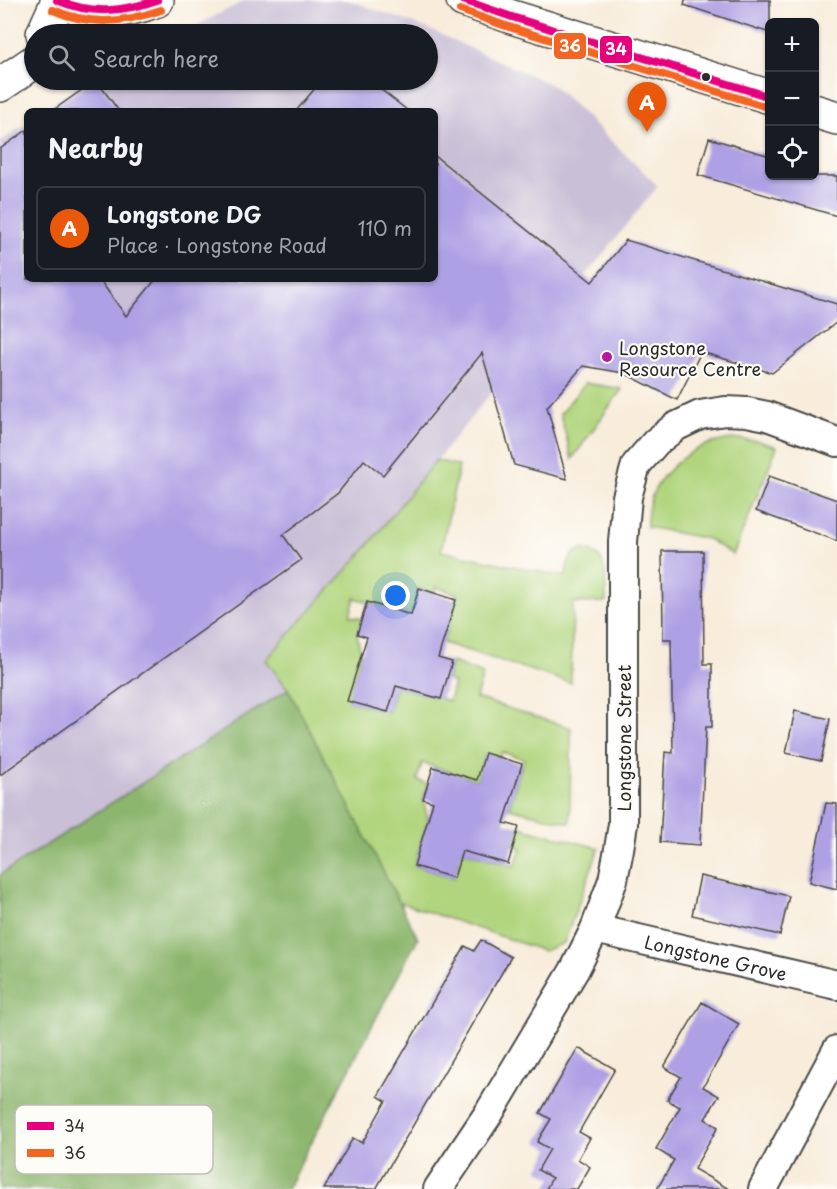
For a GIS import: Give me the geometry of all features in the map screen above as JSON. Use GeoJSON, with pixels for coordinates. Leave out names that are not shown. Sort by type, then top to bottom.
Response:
{"type":"FeatureCollection","features":[{"type":"Feature","properties":{"kind":"street"},"geometry":{"type":"LineString","coordinates":[[47,24],[57,0],[72,7],[107,11],[143,6],[157,0]]}},
{"type":"Feature","properties":{"kind":"street"},"geometry":{"type":"LineString","coordinates":[[463,0],[515,9],[765,95]]}},
{"type":"Feature","properties":{"kind":"street"},"geometry":{"type":"LineString","coordinates":[[98,24],[126,9]]}},
{"type":"Feature","properties":{"kind":"street"},"geometry":{"type":"LineString","coordinates":[[819,113],[837,118]]}},
{"type":"Feature","properties":{"kind":"street","name":"Longstone Street"},"geometry":{"type":"LineString","coordinates":[[438,1189],[489,1113],[575,969],[595,928],[613,880],[623,824],[623,542],[627,497],[636,465],[656,442],[675,427],[700,415],[725,411],[767,416],[837,442]]}},
{"type":"Feature","properties":{"kind":"street","name":"Longstone Grove"},"geometry":{"type":"LineString","coordinates":[[595,928],[837,986]]}},
{"type":"Feature","properties":{"kind":"street"},"geometry":{"type":"LineString","coordinates":[[763,1189],[837,1050]]}},
{"type":"Feature","properties":{"kind":"shaded area"},"geometry":{"type":"Polygon","coordinates":[[[246,0],[348,0],[415,24],[199,24],[246,0]]]}},
{"type":"Feature","properties":{"kind":"shaded area"},"geometry":{"type":"Polygon","coordinates":[[[438,33],[554,86],[658,186],[362,553],[266,660],[288,689],[0,875],[0,142],[24,125],[24,282],[438,282],[438,108],[47,108],[74,90],[438,90],[438,33]]]}},
{"type":"Feature","properties":{"kind":"green space"},"geometry":{"type":"Polygon","coordinates":[[[585,383],[622,389],[572,459],[560,414],[585,383]]]}},
{"type":"Feature","properties":{"kind":"green space"},"geometry":{"type":"Polygon","coordinates":[[[740,439],[759,441],[777,447],[733,555],[708,539],[647,527],[651,499],[656,487],[674,466],[684,457],[709,444],[740,439]]]}},
{"type":"Feature","properties":{"kind":"green space"},"geometry":{"type":"Polygon","coordinates":[[[436,460],[459,466],[441,551],[565,577],[573,554],[582,550],[597,555],[604,568],[606,602],[573,603],[571,683],[443,643],[457,594],[436,587],[434,593],[419,588],[411,615],[355,598],[350,615],[362,619],[357,634],[361,655],[348,701],[388,712],[396,686],[449,701],[454,683],[447,680],[452,662],[483,674],[476,698],[571,728],[570,823],[509,808],[524,759],[502,752],[500,757],[485,754],[477,780],[422,763],[417,780],[428,784],[423,799],[428,819],[414,866],[454,878],[462,851],[515,866],[521,848],[513,845],[519,827],[599,848],[564,943],[544,951],[399,902],[288,689],[266,660],[362,553],[436,460]]]}},
{"type":"Feature","properties":{"kind":"green space"},"geometry":{"type":"Polygon","coordinates":[[[288,689],[418,938],[287,1189],[0,1189],[0,875],[288,689]]]}},
{"type":"Feature","properties":{"kind":"building"},"geometry":{"type":"Polygon","coordinates":[[[685,0],[770,0],[770,18],[765,18],[765,31],[684,5],[685,0]]]}},
{"type":"Feature","properties":{"kind":"building"},"geometry":{"type":"Polygon","coordinates":[[[82,90],[103,90],[117,108],[56,108],[82,90]]]}},
{"type":"Feature","properties":{"kind":"building"},"geometry":{"type":"Polygon","coordinates":[[[314,90],[382,90],[404,108],[299,108],[314,90]]]}},
{"type":"Feature","properties":{"kind":"building"},"geometry":{"type":"Polygon","coordinates":[[[24,132],[24,282],[101,282],[126,316],[154,282],[438,282],[438,158],[592,282],[626,240],[837,304],[837,322],[772,373],[701,352],[677,400],[624,373],[583,366],[547,407],[567,479],[514,465],[482,353],[383,475],[364,460],[338,493],[283,535],[301,560],[0,775],[0,149],[24,132]]]}},
{"type":"Feature","properties":{"kind":"building"},"geometry":{"type":"Polygon","coordinates":[[[709,138],[765,155],[765,180],[819,180],[819,176],[837,176],[837,216],[698,175],[709,138]]]}},
{"type":"Feature","properties":{"kind":"building"},"geometry":{"type":"Polygon","coordinates":[[[769,476],[837,500],[837,541],[756,511],[769,476]]]}},
{"type":"Feature","properties":{"kind":"building"},"geometry":{"type":"Polygon","coordinates":[[[662,551],[703,551],[704,664],[712,664],[712,727],[706,727],[700,845],[660,842],[665,752],[673,753],[671,639],[663,639],[662,551]]]}},
{"type":"Feature","properties":{"kind":"building"},"geometry":{"type":"Polygon","coordinates":[[[419,588],[456,600],[438,658],[452,662],[441,699],[396,686],[388,712],[347,701],[367,637],[357,634],[367,602],[411,615],[419,588]]]}},
{"type":"Feature","properties":{"kind":"building"},"geometry":{"type":"Polygon","coordinates":[[[795,711],[830,719],[821,761],[786,753],[795,711]]]}},
{"type":"Feature","properties":{"kind":"building"},"geometry":{"type":"Polygon","coordinates":[[[485,753],[522,764],[504,823],[519,827],[508,864],[462,851],[454,878],[414,866],[433,802],[423,799],[433,767],[477,780],[485,753]]]}},
{"type":"Feature","properties":{"kind":"building"},"geometry":{"type":"Polygon","coordinates":[[[826,803],[837,804],[837,889],[809,882],[826,803]]]}},
{"type":"Feature","properties":{"kind":"building"},"geometry":{"type":"Polygon","coordinates":[[[700,876],[789,896],[780,935],[692,915],[700,876]]]}},
{"type":"Feature","properties":{"kind":"building"},"geometry":{"type":"Polygon","coordinates":[[[481,940],[511,957],[376,1189],[324,1189],[353,1138],[362,1143],[386,1101],[378,1096],[465,946],[474,951],[481,940]]]}},
{"type":"Feature","properties":{"kind":"building"},"geometry":{"type":"Polygon","coordinates":[[[702,1002],[739,1024],[703,1087],[719,1096],[705,1119],[718,1127],[694,1169],[729,1189],[657,1189],[674,1160],[656,1149],[680,1107],[667,1100],[681,1077],[664,1067],[702,1002]]]}},
{"type":"Feature","properties":{"kind":"building"},"geometry":{"type":"Polygon","coordinates":[[[578,1048],[615,1069],[579,1132],[590,1138],[578,1159],[590,1167],[577,1189],[546,1189],[552,1178],[538,1170],[550,1149],[537,1142],[551,1119],[540,1113],[578,1048]]]}},
{"type":"Feature","properties":{"kind":"transit line","name":"34"},"geometry":{"type":"LineString","coordinates":[[57,0],[95,10],[132,7],[157,0]]}},
{"type":"Feature","properties":{"kind":"transit line","name":"34"},"geometry":{"type":"LineString","coordinates":[[463,0],[765,95]]}},
{"type":"Feature","properties":{"kind":"transit line","name":"36"},"geometry":{"type":"LineString","coordinates":[[53,10],[80,19],[107,21],[133,18],[161,10]]}},
{"type":"Feature","properties":{"kind":"transit line","name":"36"},"geometry":{"type":"LineString","coordinates":[[460,10],[765,106]]}},
{"type":"Feature","properties":{"kind":"place","name":"Longstone DG"},"geometry":{"type":"Point","coordinates":[647,132]}},
{"type":"Feature","properties":{"kind":"place","name":"Longstone Resource Centre"},"geometry":{"type":"Point","coordinates":[607,357]}}]}
